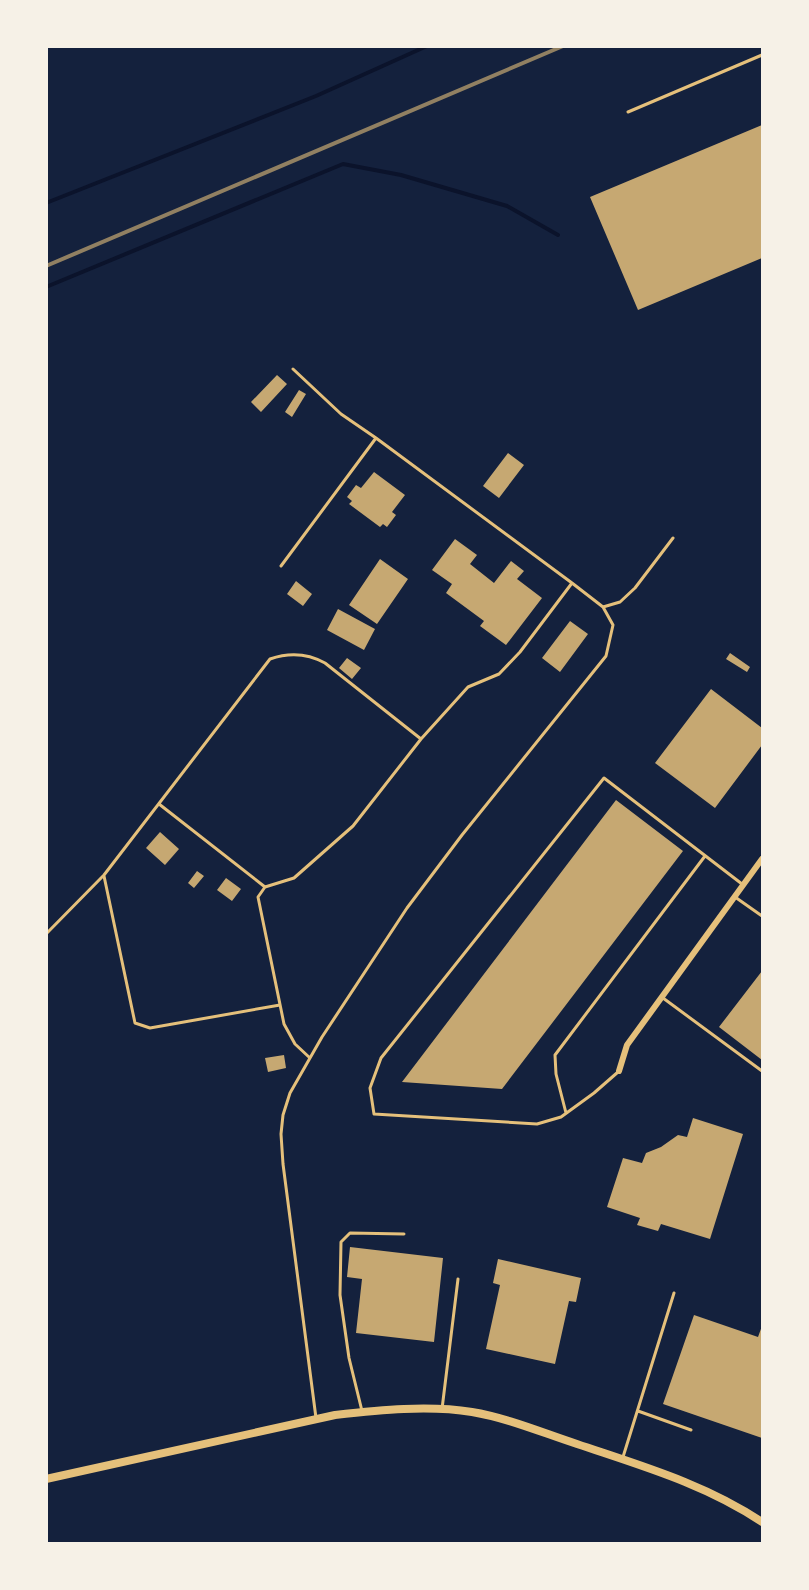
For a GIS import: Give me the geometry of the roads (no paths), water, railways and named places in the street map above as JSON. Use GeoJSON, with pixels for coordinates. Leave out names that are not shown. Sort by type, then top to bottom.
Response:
{"type":"FeatureCollection","features":[{"type":"Feature","properties":{"kind":"street"},"geometry":{"type":"LineString","coordinates":[[619,1071],[627,1045],[743,885],[760,867],[762,859]]}},
{"type":"Feature","properties":{"kind":"street"},"geometry":{"type":"LineString","coordinates":[[46,1479],[316,1420],[362,1412],[442,1410],[472,1412],[526,1427],[622,1460],[704,1489],[740,1507],[762,1522]]}},
{"type":"Feature","properties":{"kind":"lane"},"geometry":{"type":"LineString","coordinates":[[628,112],[762,55]]}},
{"type":"Feature","properties":{"kind":"lane"},"geometry":{"type":"LineString","coordinates":[[293,369],[341,414],[603,607],[613,625],[606,656],[462,835],[407,908],[310,1058],[290,1093],[283,1115],[281,1134],[283,1164],[316,1420]]}},
{"type":"Feature","properties":{"kind":"lane"},"geometry":{"type":"LineString","coordinates":[[281,566],[376,438]]}},
{"type":"Feature","properties":{"kind":"lane"},"geometry":{"type":"LineString","coordinates":[[603,607],[620,602],[635,588],[673,538]]}},
{"type":"Feature","properties":{"kind":"lane"},"geometry":{"type":"LineString","coordinates":[[310,1058],[295,1044],[284,1024],[258,897],[265,887],[294,878],[353,825],[421,739],[468,687],[498,674],[520,652],[572,583]]}},
{"type":"Feature","properties":{"kind":"lane"},"geometry":{"type":"LineString","coordinates":[[46,934],[104,875],[270,660],[282,655],[310,656],[326,663],[421,739]]}},
{"type":"Feature","properties":{"kind":"lane"},"geometry":{"type":"LineString","coordinates":[[619,1071],[561,1117],[537,1124],[374,1114],[370,1088],[381,1058],[604,778],[743,885]]}},
{"type":"Feature","properties":{"kind":"lane"},"geometry":{"type":"LineString","coordinates":[[159,804],[265,887]]}},
{"type":"Feature","properties":{"kind":"lane"},"geometry":{"type":"LineString","coordinates":[[566,1113],[556,1074],[555,1055],[705,856]]}},
{"type":"Feature","properties":{"kind":"lane"},"geometry":{"type":"LineString","coordinates":[[104,875],[135,1023],[150,1028],[280,1005]]}},
{"type":"Feature","properties":{"kind":"lane"},"geometry":{"type":"LineString","coordinates":[[735,897],[762,916]]}},
{"type":"Feature","properties":{"kind":"lane"},"geometry":{"type":"LineString","coordinates":[[662,997],[762,1071]]}},
{"type":"Feature","properties":{"kind":"lane"},"geometry":{"type":"LineString","coordinates":[[362,1412],[349,1358],[340,1295],[341,1242],[350,1233],[404,1234]]}},
{"type":"Feature","properties":{"kind":"lane"},"geometry":{"type":"LineString","coordinates":[[442,1410],[458,1280]]}},
{"type":"Feature","properties":{"kind":"lane"},"geometry":{"type":"LineString","coordinates":[[622,1460],[674,1293]]}},
{"type":"Feature","properties":{"kind":"lane"},"geometry":{"type":"LineString","coordinates":[[638,1411],[691,1430]]}},
{"type":"Feature","properties":{"kind":"waterway"},"geometry":{"type":"LineString","coordinates":[[46,203],[316,96],[427,46]]}},
{"type":"Feature","properties":{"kind":"waterway"},"geometry":{"type":"LineString","coordinates":[[46,287],[343,164],[401,175],[507,206],[558,235]]}},
{"type":"Feature","properties":{"kind":"railway"},"geometry":{"type":"LineString","coordinates":[[46,266],[563,46]]}}]}
